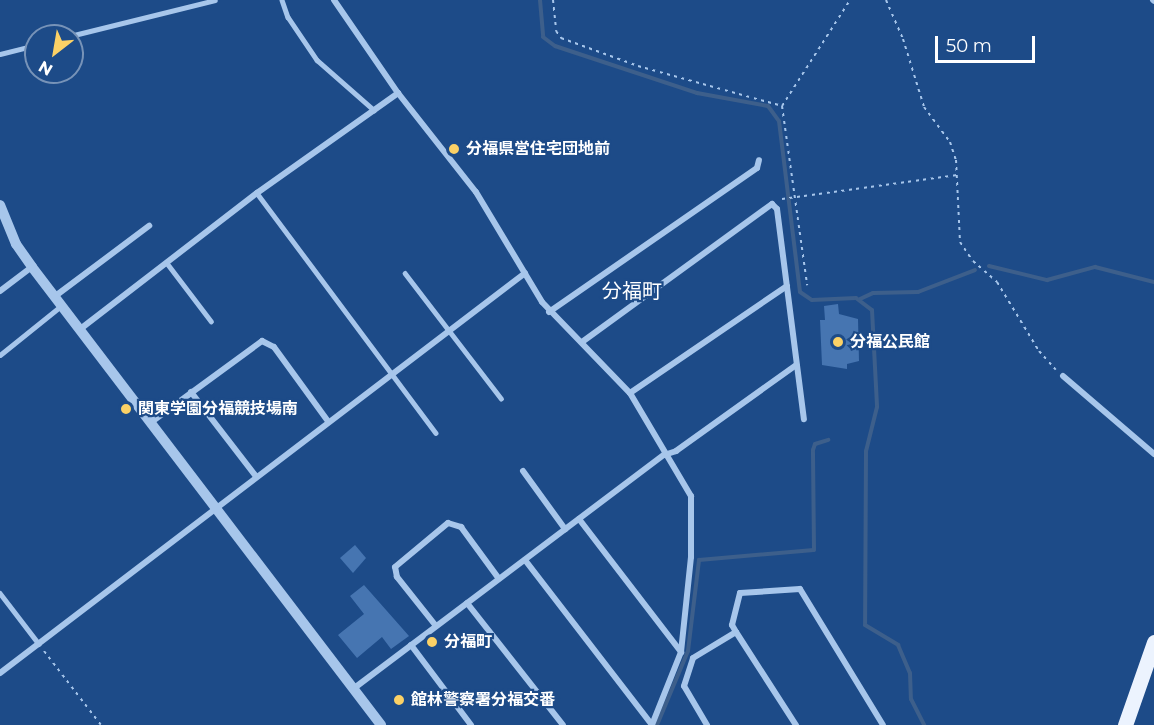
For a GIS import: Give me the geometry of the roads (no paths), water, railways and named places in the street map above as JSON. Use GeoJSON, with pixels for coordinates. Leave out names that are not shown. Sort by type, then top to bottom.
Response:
{"type":"FeatureCollection","features":[{"type":"Feature","properties":{"kind":"main road"},"geometry":{"type":"LineString","coordinates":[[1125,725],[1154,642]]}},
{"type":"Feature","properties":{"kind":"street"},"geometry":{"type":"LineString","coordinates":[[334,0],[398,93],[476,192],[549,312],[582,342],[630,393],[664,455],[691,496],[691,557],[681,652],[652,725]]}},
{"type":"Feature","properties":{"kind":"street"},"geometry":{"type":"LineString","coordinates":[[79,330],[257,193],[398,93]]}},
{"type":"Feature","properties":{"kind":"street"},"geometry":{"type":"LineString","coordinates":[[549,312],[757,168],[759,160]]}},
{"type":"Feature","properties":{"kind":"street"},"geometry":{"type":"LineString","coordinates":[[582,342],[772,204],[777,209],[804,419]]}},
{"type":"Feature","properties":{"kind":"street"},"geometry":{"type":"LineString","coordinates":[[0,205],[16,244],[32,267],[381,725]]}},
{"type":"Feature","properties":{"kind":"street"},"geometry":{"type":"LineString","coordinates":[[58,302],[149,226]]}},
{"type":"Feature","properties":{"kind":"street"},"geometry":{"type":"LineString","coordinates":[[0,291],[32,267]]}},
{"type":"Feature","properties":{"kind":"street"},"geometry":{"type":"LineString","coordinates":[[0,673],[327,420],[394,373],[525,273]]}},
{"type":"Feature","properties":{"kind":"street"},"geometry":{"type":"LineString","coordinates":[[630,393],[787,286]]}},
{"type":"Feature","properties":{"kind":"street"},"geometry":{"type":"LineString","coordinates":[[150,423],[256,343],[269,342],[327,420]]}},
{"type":"Feature","properties":{"kind":"street"},"geometry":{"type":"LineString","coordinates":[[353,689],[664,455],[676,451],[796,365]]}},
{"type":"Feature","properties":{"kind":"street"},"geometry":{"type":"LineString","coordinates":[[1063,376],[1154,454]]}},
{"type":"Feature","properties":{"kind":"street"},"geometry":{"type":"LineString","coordinates":[[191,392],[255,476]]}},
{"type":"Feature","properties":{"kind":"street"},"geometry":{"type":"LineString","coordinates":[[523,471],[565,529]]}},
{"type":"Feature","properties":{"kind":"street"},"geometry":{"type":"LineString","coordinates":[[579,519],[681,652]]}},
{"type":"Feature","properties":{"kind":"street"},"geometry":{"type":"LineString","coordinates":[[436,626],[398,577],[395,567],[448,523],[461,527],[499,579]]}},
{"type":"Feature","properties":{"kind":"street"},"geometry":{"type":"LineString","coordinates":[[525,560],[652,725]]}},
{"type":"Feature","properties":{"kind":"street"},"geometry":{"type":"LineString","coordinates":[[796,725],[732,625],[740,593],[800,589],[883,725]]}},
{"type":"Feature","properties":{"kind":"street"},"geometry":{"type":"LineString","coordinates":[[468,603],[563,725]]}},
{"type":"Feature","properties":{"kind":"street"},"geometry":{"type":"LineString","coordinates":[[707,725],[684,686],[693,658],[736,632]]}},
{"type":"Feature","properties":{"kind":"street"},"geometry":{"type":"LineString","coordinates":[[411,645],[471,725]]}},
{"type":"Feature","properties":{"kind":"lane"},"geometry":{"type":"LineString","coordinates":[[84,33],[215,0]]}},
{"type":"Feature","properties":{"kind":"lane"},"geometry":{"type":"LineString","coordinates":[[282,0],[288,17],[311,54],[374,110]]}},
{"type":"Feature","properties":{"kind":"lane"},"geometry":{"type":"LineString","coordinates":[[0,54],[24,48]]}},
{"type":"Feature","properties":{"kind":"lane"},"geometry":{"type":"LineString","coordinates":[[257,193],[394,373],[396,383],[436,433]]}},
{"type":"Feature","properties":{"kind":"lane"},"geometry":{"type":"LineString","coordinates":[[167,262],[211,321]]}},
{"type":"Feature","properties":{"kind":"lane"},"geometry":{"type":"LineString","coordinates":[[405,273],[501,398]]}},
{"type":"Feature","properties":{"kind":"lane"},"geometry":{"type":"LineString","coordinates":[[0,355],[58,302]]}},
{"type":"Feature","properties":{"kind":"lane"},"geometry":{"type":"LineString","coordinates":[[0,593],[39,644]]}},
{"type":"Feature","properties":{"kind":"waterway"},"geometry":{"type":"LineString","coordinates":[[540,0],[543,37],[555,46],[697,93],[768,106],[779,121],[800,292],[812,300],[856,298],[872,310],[877,407],[866,451],[865,625],[898,645],[910,673],[911,699],[924,725]]}},
{"type":"Feature","properties":{"kind":"waterway"},"geometry":{"type":"LineString","coordinates":[[989,266],[1047,280],[1095,267],[1154,282]]}},
{"type":"Feature","properties":{"kind":"waterway"},"geometry":{"type":"LineString","coordinates":[[860,299],[873,293],[918,292],[975,270]]}},
{"type":"Feature","properties":{"kind":"waterway"},"geometry":{"type":"LineString","coordinates":[[657,725],[688,651],[699,560],[814,550],[813,450],[815,444],[828,440]]}},
{"type":"Feature","properties":{"kind":"place","name":"分福県営住宅団地前"},"geometry":{"type":"Point","coordinates":[454,149]}},
{"type":"Feature","properties":{"kind":"place","name":"分福公民館"},"geometry":{"type":"Point","coordinates":[838,342]}},
{"type":"Feature","properties":{"kind":"place","name":"関東学園分福競技場南"},"geometry":{"type":"Point","coordinates":[126,409]}},
{"type":"Feature","properties":{"kind":"place","name":"分福町"},"geometry":{"type":"Point","coordinates":[432,642]}},
{"type":"Feature","properties":{"kind":"place","name":"館林警察署分福交番"},"geometry":{"type":"Point","coordinates":[399,700]}},
{"type":"Feature","properties":{"kind":"district","name":"分福町"},"geometry":{"type":"Point","coordinates":[632,291]}}]}
